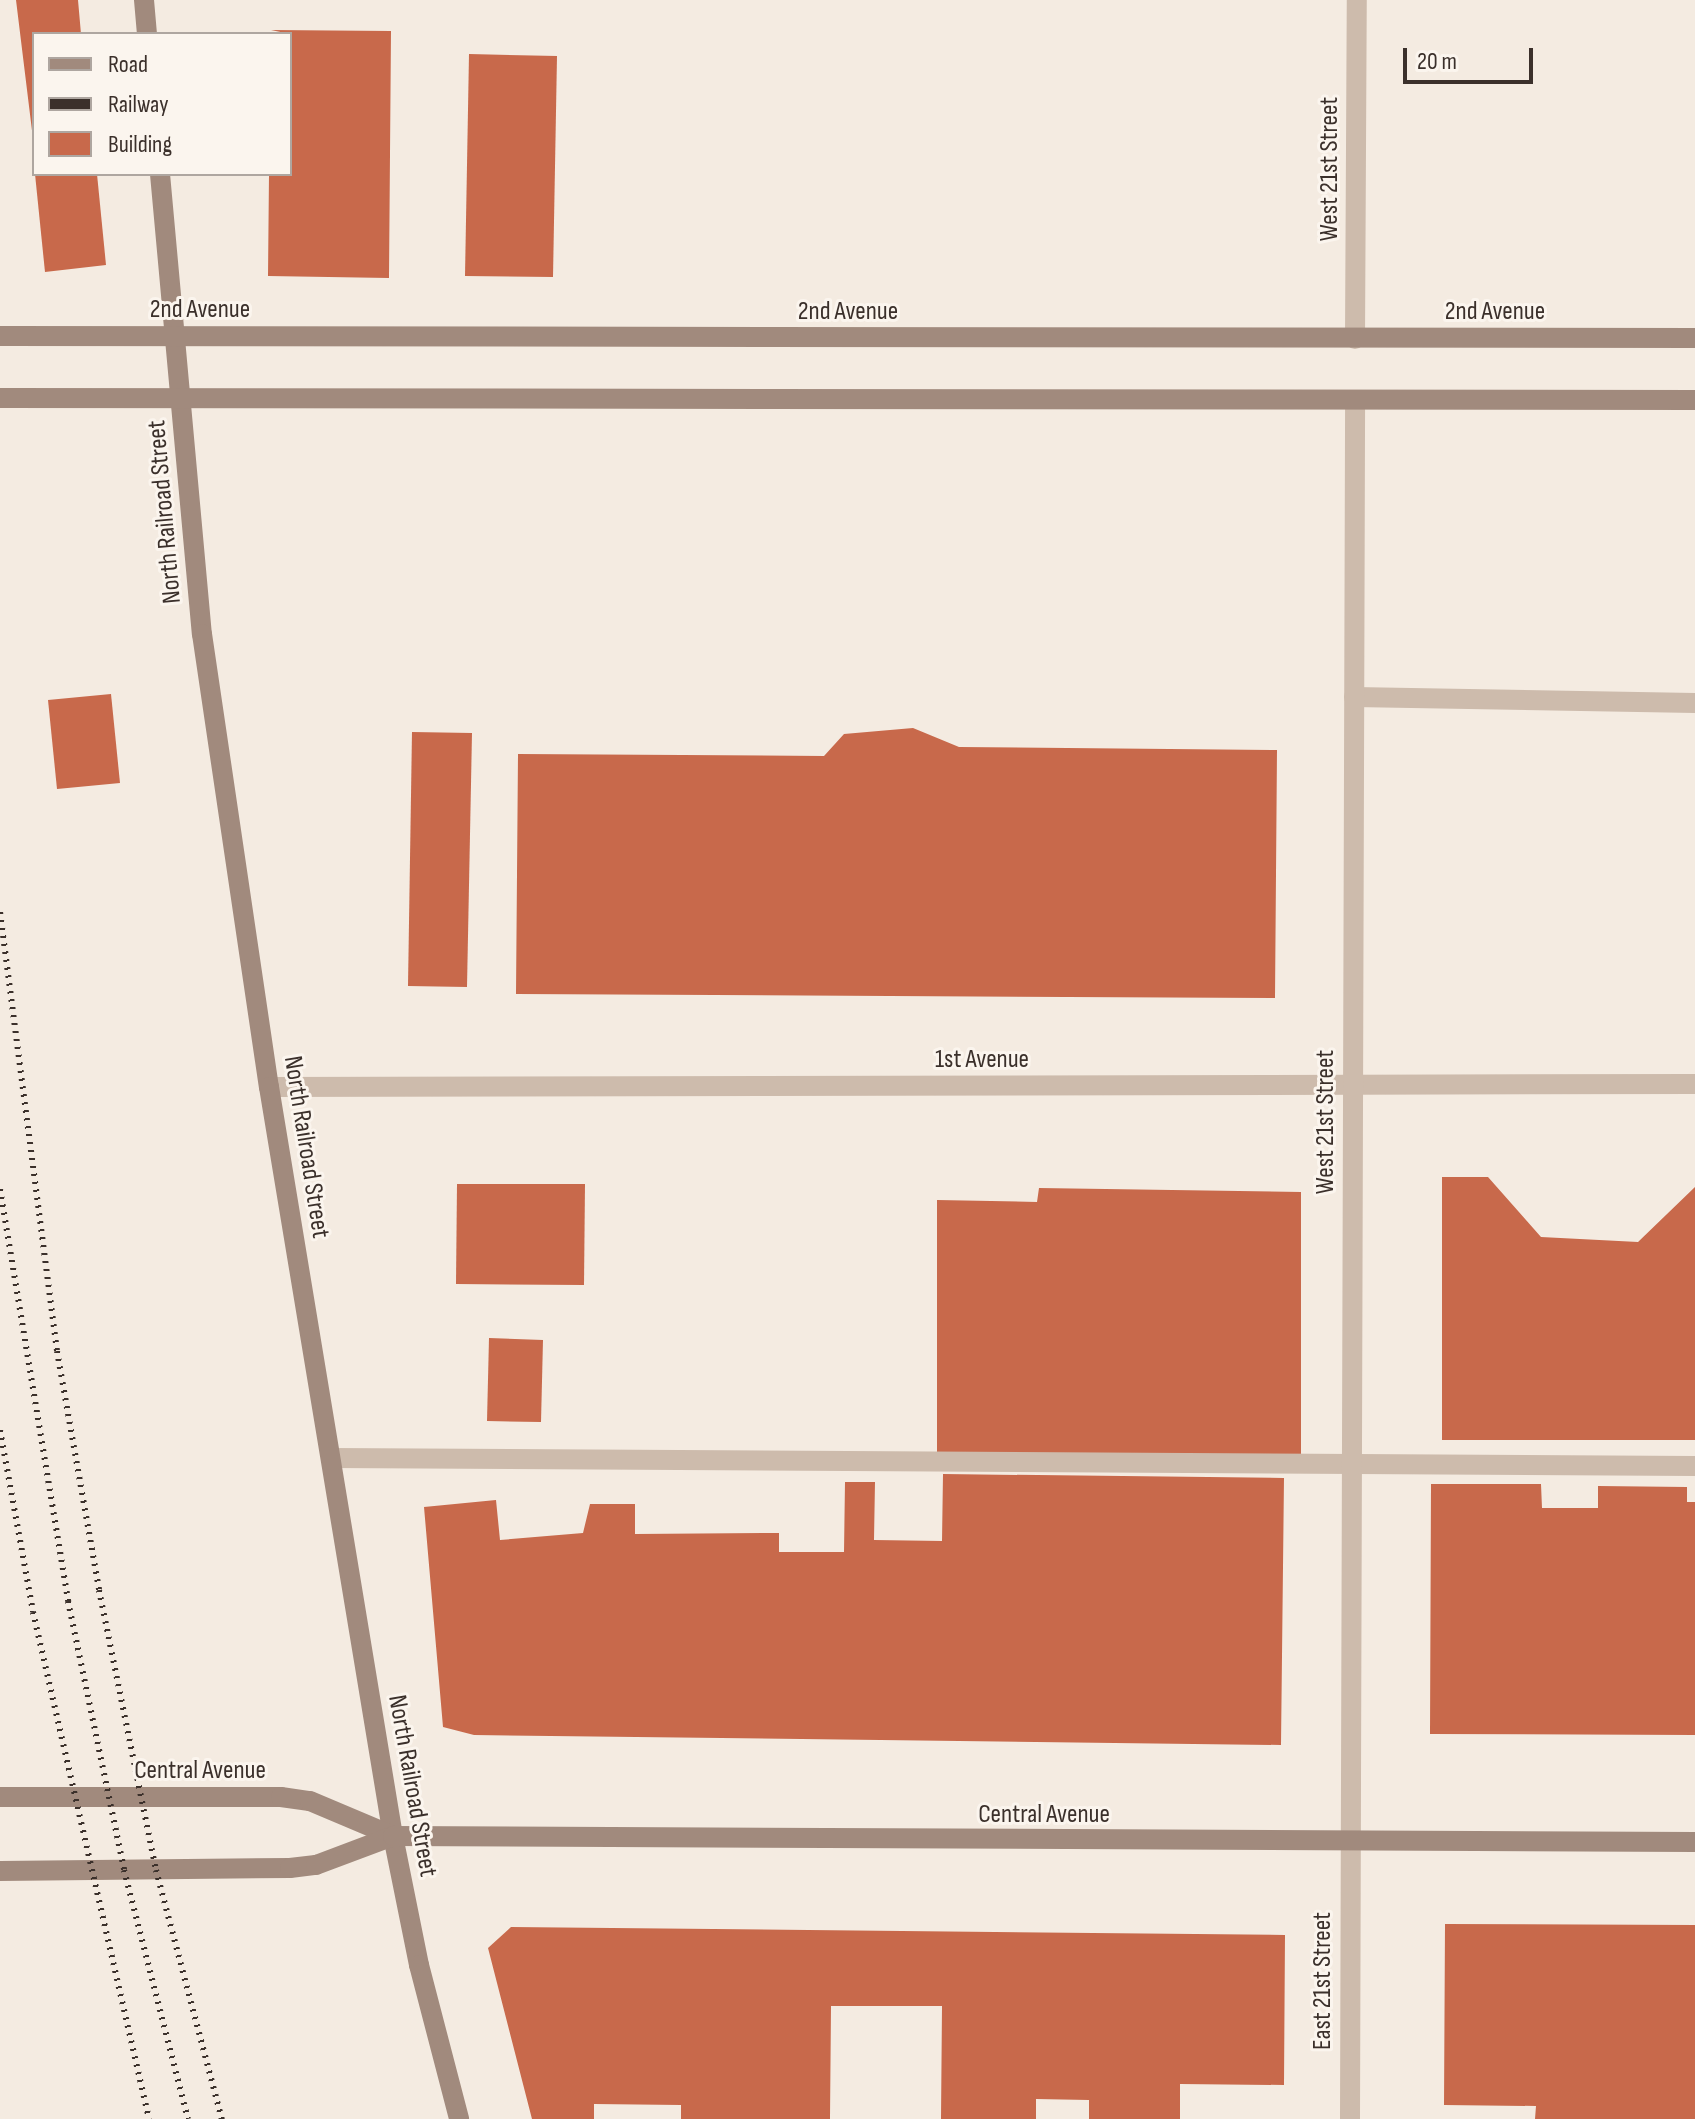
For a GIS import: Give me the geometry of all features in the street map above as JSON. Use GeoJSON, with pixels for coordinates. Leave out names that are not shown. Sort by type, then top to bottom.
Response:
{"type":"FeatureCollection","features":[{"type":"Feature","properties":{"kind":"main road"},"geometry":{"type":"LineString","coordinates":[[144,0],[147,32]]}},
{"type":"Feature","properties":{"kind":"main road","name":"North Railroad Street"},"geometry":{"type":"LineString","coordinates":[[160,176],[202,634],[269,1087],[393,1836],[419,1965],[459,2119]]}},
{"type":"Feature","properties":{"kind":"main road","name":"2nd Avenue"},"geometry":{"type":"LineString","coordinates":[[0,336],[1195,340],[1695,338]]}},
{"type":"Feature","properties":{"kind":"main road"},"geometry":{"type":"LineString","coordinates":[[0,398],[1695,400]]}},
{"type":"Feature","properties":{"kind":"main road","name":"Central Avenue"},"geometry":{"type":"LineString","coordinates":[[0,1797],[281,1797],[310,1801],[393,1836]]}},
{"type":"Feature","properties":{"kind":"main road","name":"Central Avenue"},"geometry":{"type":"LineString","coordinates":[[0,1871],[290,1868],[316,1865],[393,1836],[1348,1843],[1695,1842]]}},
{"type":"Feature","properties":{"kind":"street","name":"West 21st Street"},"geometry":{"type":"LineString","coordinates":[[1355,339],[1357,0]]}},
{"type":"Feature","properties":{"kind":"street","name":"West 21st Street"},"geometry":{"type":"LineString","coordinates":[[1348,1843],[1355,401]]}},
{"type":"Feature","properties":{"kind":"street"},"geometry":{"type":"LineString","coordinates":[[1354,697],[1695,703]]}},
{"type":"Feature","properties":{"kind":"street","name":"1st Avenue"},"geometry":{"type":"LineString","coordinates":[[269,1087],[1695,1084]]}},
{"type":"Feature","properties":{"kind":"street"},"geometry":{"type":"LineString","coordinates":[[331,1458],[1695,1466]]}},
{"type":"Feature","properties":{"kind":"street","name":"East 21st Street"},"geometry":{"type":"LineString","coordinates":[[1348,1843],[1350,2119]]}},
{"type":"Feature","properties":{"kind":"building"},"geometry":{"type":"Polygon","coordinates":[[[16,0],[78,0],[81,32],[32,32],[32,131],[16,0]]]}},
{"type":"Feature","properties":{"kind":"building"},"geometry":{"type":"Polygon","coordinates":[[[271,30],[391,31],[389,278],[268,276],[269,176],[292,176],[292,32],[271,30]]]}},
{"type":"Feature","properties":{"kind":"building"},"geometry":{"type":"Polygon","coordinates":[[[469,54],[557,56],[553,277],[465,276],[469,54]]]}},
{"type":"Feature","properties":{"kind":"building"},"geometry":{"type":"Polygon","coordinates":[[[35,176],[97,176],[106,265],[45,272],[35,176]]]}},
{"type":"Feature","properties":{"kind":"building"},"geometry":{"type":"Polygon","coordinates":[[[111,694],[120,783],[57,789],[48,700],[111,694]]]}},
{"type":"Feature","properties":{"kind":"building"},"geometry":{"type":"Polygon","coordinates":[[[913,728],[959,747],[1277,750],[1275,998],[516,994],[518,754],[824,756],[844,734],[913,728]]]}},
{"type":"Feature","properties":{"kind":"building"},"geometry":{"type":"Polygon","coordinates":[[[412,732],[472,733],[467,987],[408,986],[412,732]]]}},
{"type":"Feature","properties":{"kind":"building"},"geometry":{"type":"Polygon","coordinates":[[[1442,1177],[1488,1177],[1541,1237],[1638,1242],[1695,1187],[1695,1440],[1442,1440],[1442,1177]]]}},
{"type":"Feature","properties":{"kind":"building"},"geometry":{"type":"Polygon","coordinates":[[[457,1184],[585,1184],[584,1285],[456,1284],[457,1184]]]}},
{"type":"Feature","properties":{"kind":"building"},"geometry":{"type":"Polygon","coordinates":[[[1039,1188],[1301,1192],[1301,1458],[937,1459],[937,1200],[1037,1202],[1039,1188]]]}},
{"type":"Feature","properties":{"kind":"building"},"geometry":{"type":"Polygon","coordinates":[[[489,1338],[543,1340],[541,1422],[487,1421],[489,1338]]]}},
{"type":"Feature","properties":{"kind":"building"},"geometry":{"type":"Polygon","coordinates":[[[943,1474],[1284,1478],[1281,1745],[474,1735],[443,1727],[424,1507],[496,1500],[500,1540],[583,1533],[590,1504],[635,1504],[635,1534],[779,1533],[779,1552],[844,1552],[845,1482],[875,1482],[874,1540],[942,1541],[943,1474]]]}},
{"type":"Feature","properties":{"kind":"building"},"geometry":{"type":"Polygon","coordinates":[[[1431,1484],[1541,1484],[1542,1508],[1598,1508],[1598,1486],[1687,1487],[1687,1502],[1695,1502],[1695,1735],[1430,1734],[1431,1484]]]}},
{"type":"Feature","properties":{"kind":"building"},"geometry":{"type":"Polygon","coordinates":[[[1445,1924],[1695,1925],[1695,2119],[1535,2119],[1536,2106],[1444,2105],[1445,1924]]]}},
{"type":"Feature","properties":{"kind":"building"},"geometry":{"type":"Polygon","coordinates":[[[511,1927],[1285,1935],[1284,2085],[1180,2084],[1180,2119],[1089,2119],[1089,2100],[1036,2099],[1036,2119],[941,2119],[942,2006],[831,2006],[830,2119],[681,2119],[681,2105],[594,2104],[594,2119],[532,2119],[488,1948],[511,1927]]]}},
{"type":"Feature","properties":{"kind":"railway"},"geometry":{"type":"LineString","coordinates":[[0,912],[57,1351],[99,1590],[156,1870],[222,2119]]}},
{"type":"Feature","properties":{"kind":"railway"},"geometry":{"type":"LineString","coordinates":[[0,1189],[68,1601],[124,1870],[188,2119]]}},
{"type":"Feature","properties":{"kind":"railway"},"geometry":{"type":"LineString","coordinates":[[0,1430],[33,1612],[149,2119]]}}]}
